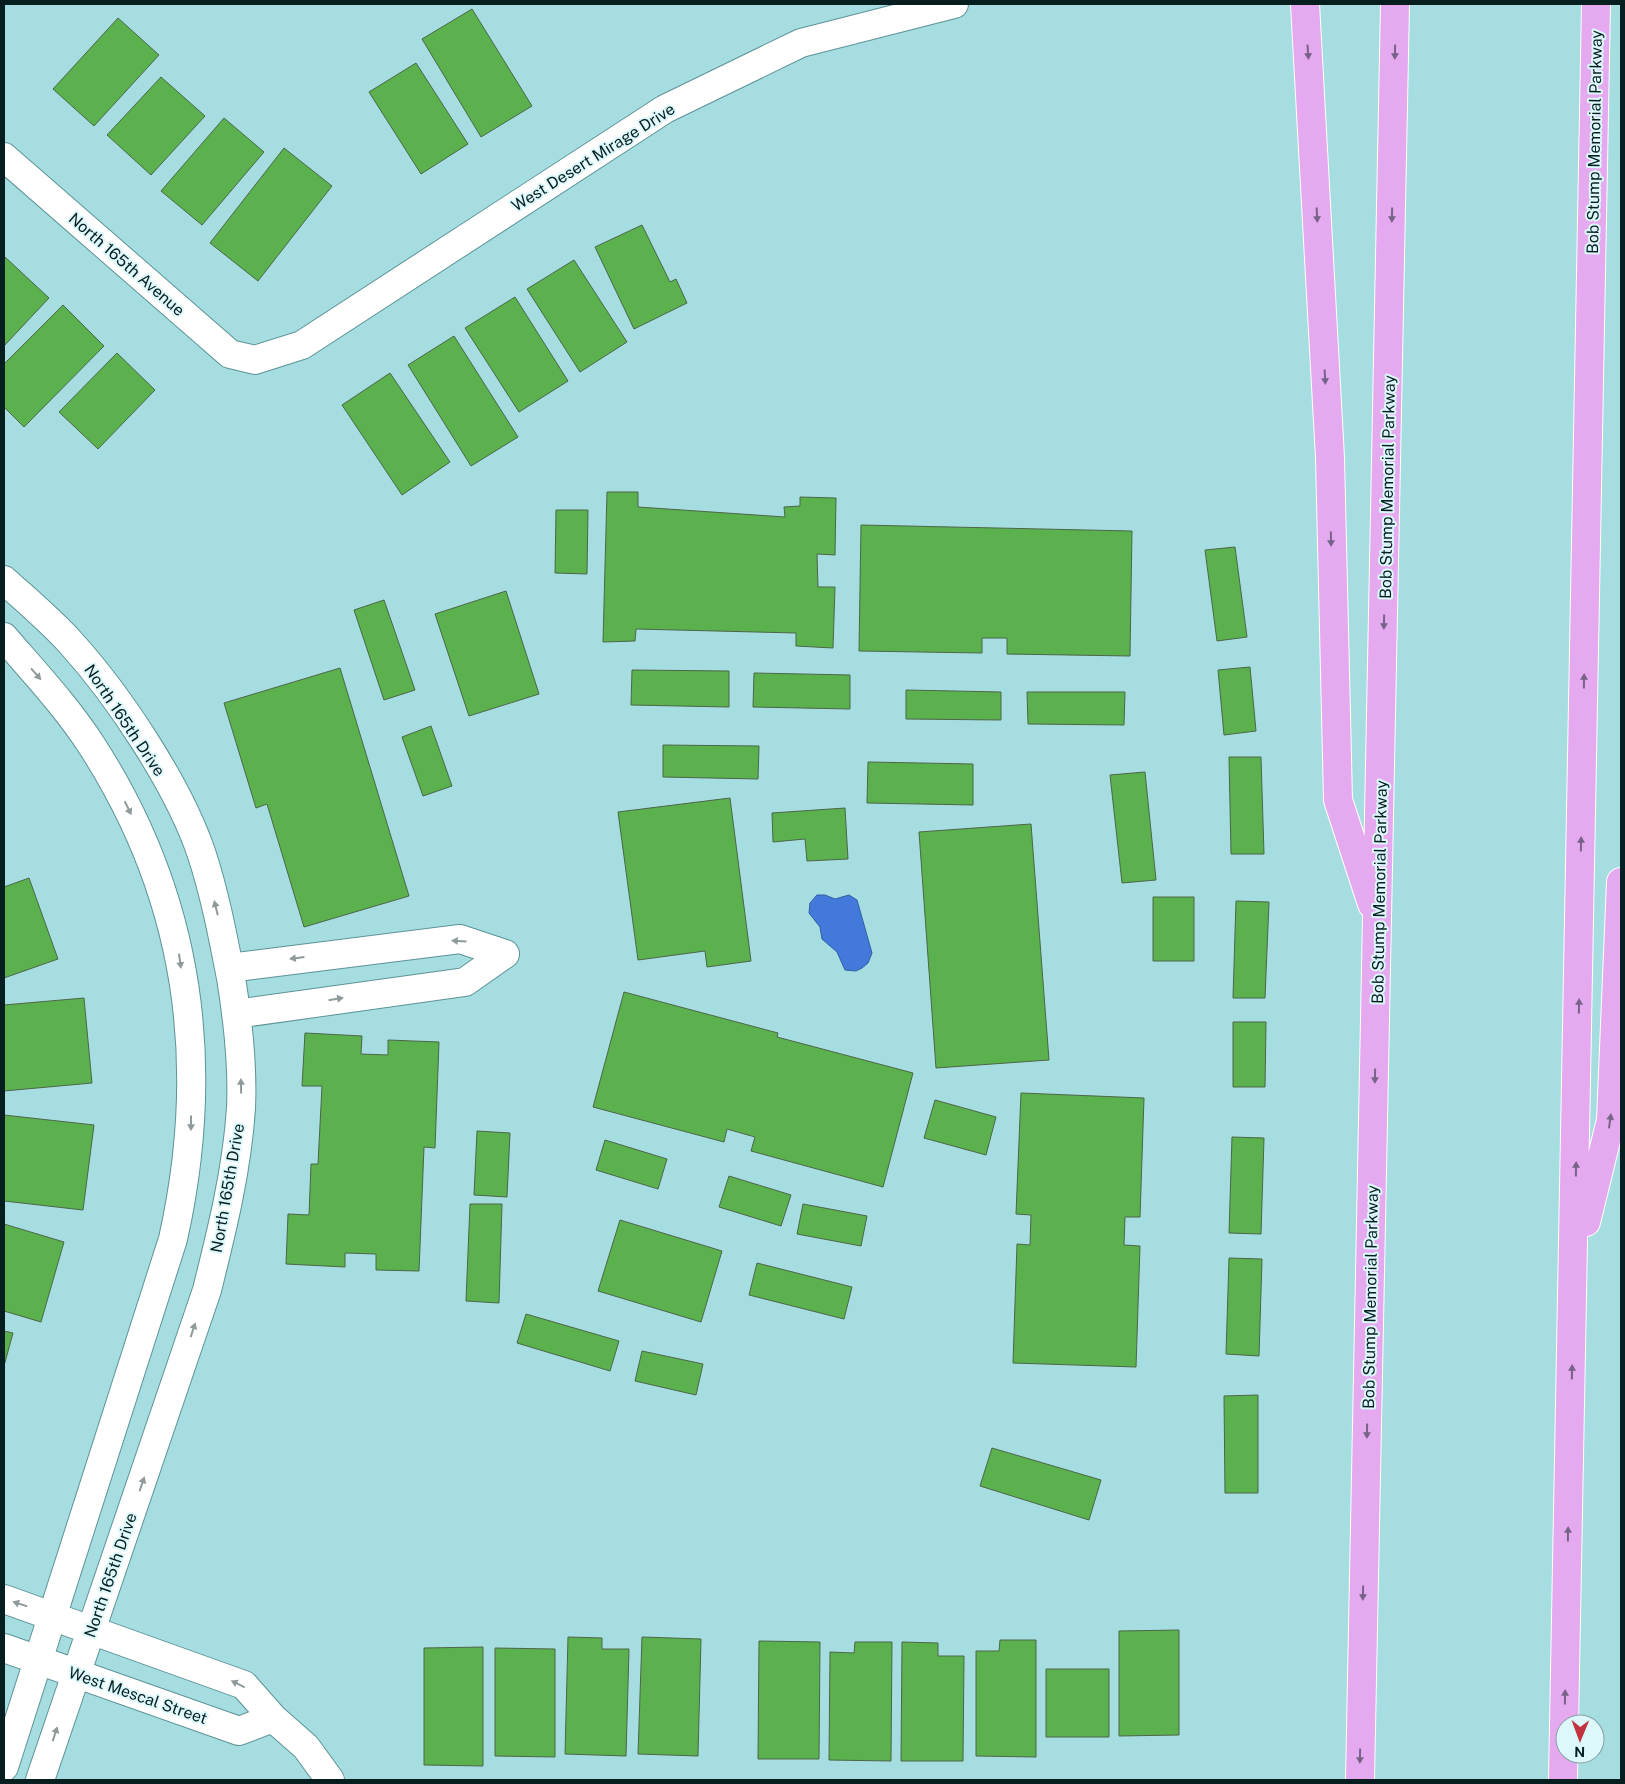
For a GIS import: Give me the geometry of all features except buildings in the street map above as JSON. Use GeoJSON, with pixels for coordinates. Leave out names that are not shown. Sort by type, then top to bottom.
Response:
{"type":"FeatureCollection","features":[{"type":"Feature","properties":{"kind":"highway"},"geometry":{"type":"LineString","coordinates":[[1305,4],[1330,458],[1338,800],[1378,924]]}},
{"type":"Feature","properties":{"kind":"highway","name":"Bob Stump Memorial Parkway"},"geometry":{"type":"LineString","coordinates":[[1360,1780],[1395,4]]}},
{"type":"Feature","properties":{"kind":"highway","name":"Bob Stump Memorial Parkway"},"geometry":{"type":"LineString","coordinates":[[1563,1780],[1574,1270],[1596,4]]}},
{"type":"Feature","properties":{"kind":"highway"},"geometry":{"type":"LineString","coordinates":[[1574,1270],[1611,1120],[1621,882]]}},
{"type":"Feature","properties":{"kind":"street","name":"West Desert Mirage Drive"},"geometry":{"type":"LineString","coordinates":[[255,360],[302,346],[665,109],[801,44],[954,4]]}},
{"type":"Feature","properties":{"kind":"street","name":"North 165th Avenue"},"geometry":{"type":"LineString","coordinates":[[4,157],[230,354],[255,360]]}},
{"type":"Feature","properties":{"kind":"street","name":"North 165th Drive"},"geometry":{"type":"LineString","coordinates":[[4,580],[70,641],[107,687],[149,748],[177,799],[202,854],[217,908],[229,968],[240,1050],[241,1107],[236,1158],[222,1230],[204,1299],[40,1780]]}},
{"type":"Feature","properties":{"kind":"street"},"geometry":{"type":"LineString","coordinates":[[4,638],[92,745],[126,804],[152,860],[169,909],[179,953],[187,1013],[191,1078],[191,1133],[184,1187],[173,1239],[37,1658],[4,1767]]}},
{"type":"Feature","properties":{"kind":"street"},"geometry":{"type":"LineString","coordinates":[[229,968],[460,939],[505,954],[465,982],[236,1014]]}},
{"type":"Feature","properties":{"kind":"street"},"geometry":{"type":"LineString","coordinates":[[4,1599],[244,1685],[273,1718],[306,1747],[330,1780]]}},
{"type":"Feature","properties":{"kind":"street","name":"West Mescal Street"},"geometry":{"type":"LineString","coordinates":[[4,1648],[37,1658],[75,1674],[239,1731],[273,1718]]}},
{"type":"Feature","properties":{"kind":"water"},"geometry":{"type":"Polygon","coordinates":[[[817,895],[825,895],[835,899],[849,895],[857,900],[872,953],[868,963],[862,968],[856,971],[845,970],[837,952],[822,939],[820,927],[809,913],[810,903],[817,895]]]}}]}
